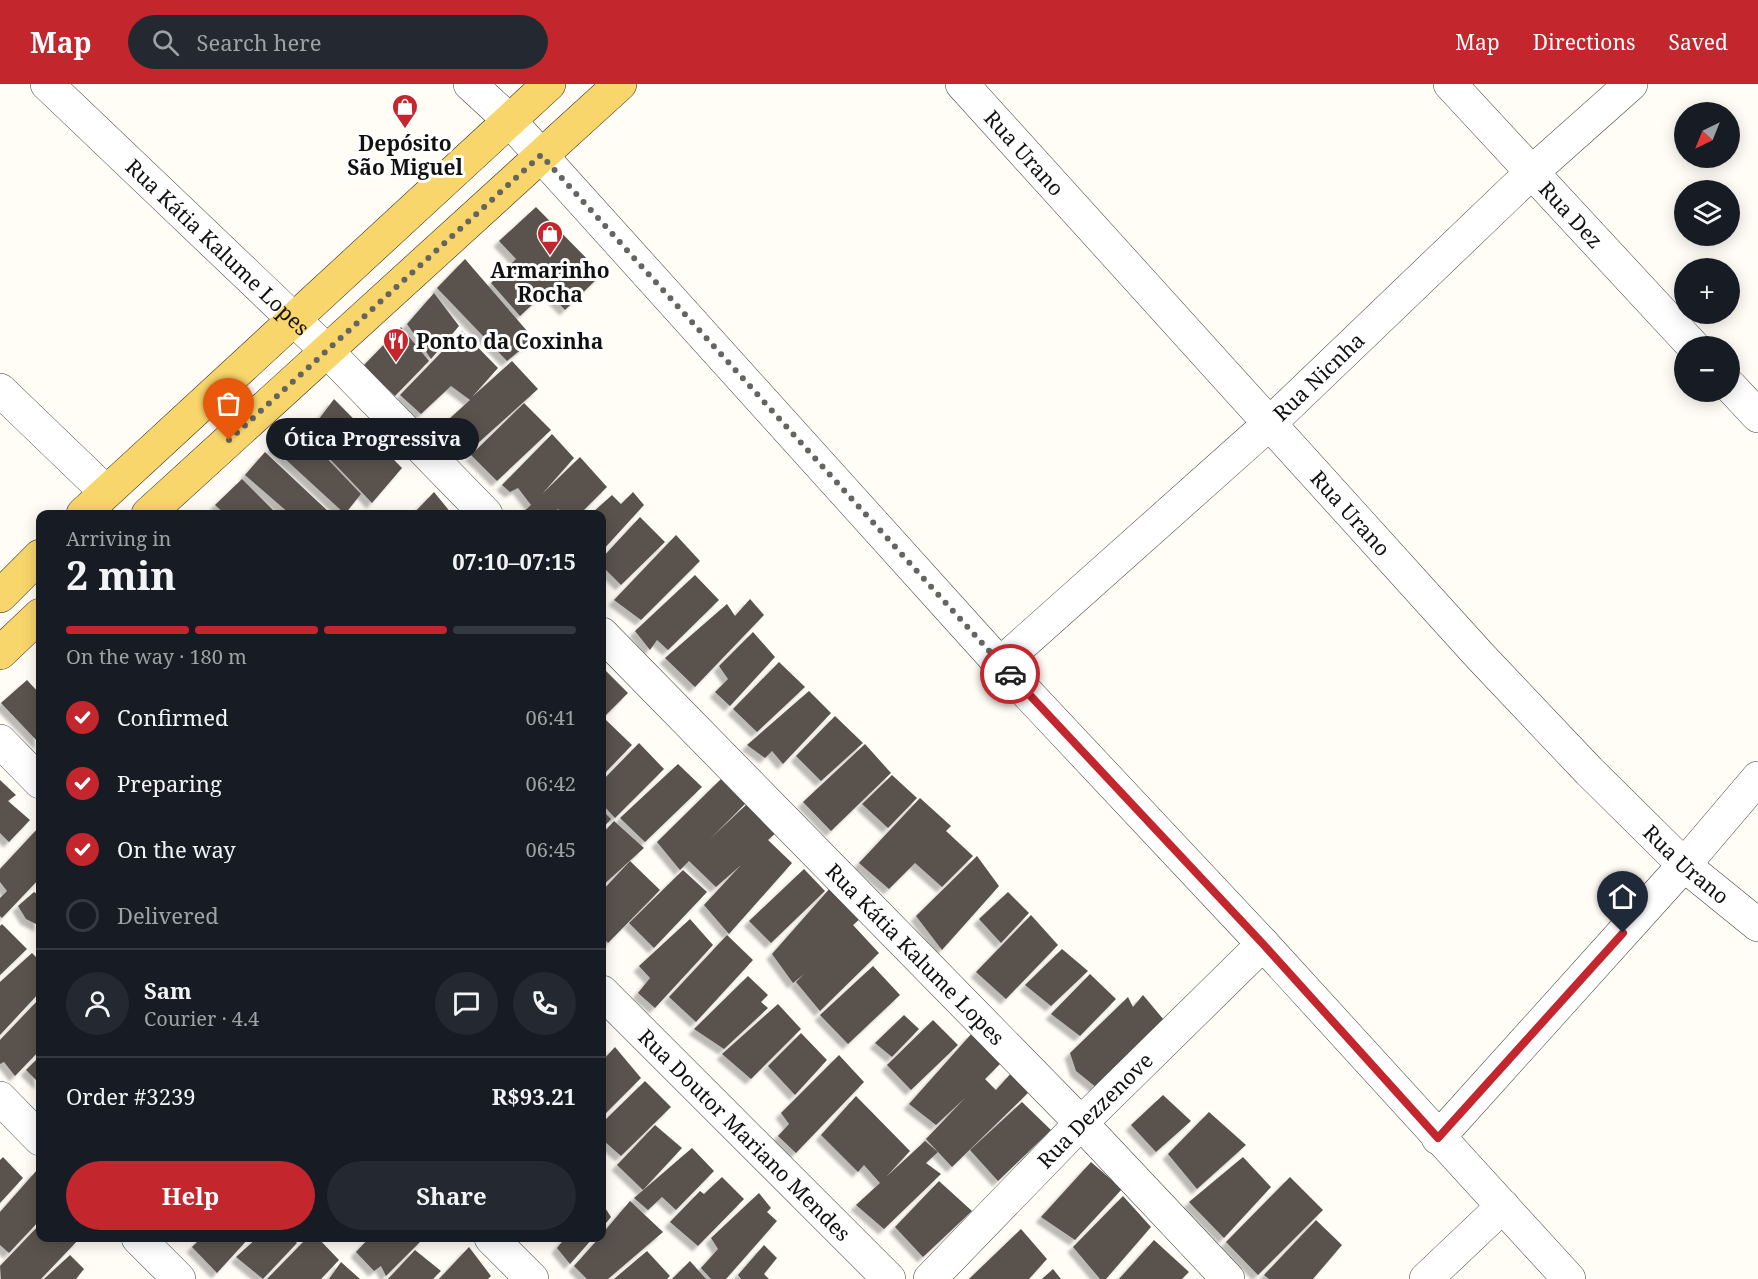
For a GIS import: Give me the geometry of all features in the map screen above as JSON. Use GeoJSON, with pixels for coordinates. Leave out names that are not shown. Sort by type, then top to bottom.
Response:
{"type":"FeatureCollection","features":[{"type":"Feature","properties":{"kind":"main road"},"geometry":{"type":"LineString","coordinates":[[87,510],[549,84]]}},
{"type":"Feature","properties":{"kind":"main road"},"geometry":{"type":"LineString","coordinates":[[152,510],[620,84]]}},
{"type":"Feature","properties":{"kind":"main road"},"geometry":{"type":"LineString","coordinates":[[0,596],[36,560]]}},
{"type":"Feature","properties":{"kind":"main road"},"geometry":{"type":"LineString","coordinates":[[0,652],[36,619]]}},
{"type":"Feature","properties":{"kind":"street","name":"Rua Kátia Kalume Lopes"},"geometry":{"type":"LineString","coordinates":[[47,84],[327,351],[482,510]]}},
{"type":"Feature","properties":{"kind":"street"},"geometry":{"type":"LineString","coordinates":[[470,84],[509,120],[1000,664],[1263,944],[1569,1279]]}},
{"type":"Feature","properties":{"kind":"street","name":"Rua Urano"},"geometry":{"type":"LineString","coordinates":[[962,84],[1479,656],[1589,771],[1684,865],[1758,925]]}},
{"type":"Feature","properties":{"kind":"street","name":"Rua Dez"},"geometry":{"type":"LineString","coordinates":[[1450,84],[1683,336]]}},
{"type":"Feature","properties":{"kind":"street","name":"Rua Nicnha"},"geometry":{"type":"LineString","coordinates":[[1000,664],[1269,424],[1531,173],[1631,84]]}},
{"type":"Feature","properties":{"kind":"street"},"geometry":{"type":"LineString","coordinates":[[0,390],[106,492]]}},
{"type":"Feature","properties":{"kind":"street"},"geometry":{"type":"LineString","coordinates":[[1740,397],[1758,416]]}},
{"type":"Feature","properties":{"kind":"street","name":"Rua Kátia Kalume Lopes"},"geometry":{"type":"LineString","coordinates":[[606,637],[1081,1123],[1228,1279]]}},
{"type":"Feature","properties":{"kind":"street"},"geometry":{"type":"LineString","coordinates":[[0,741],[36,778]]}},
{"type":"Feature","properties":{"kind":"street"},"geometry":{"type":"LineString","coordinates":[[1438,1138],[1684,865],[1758,778]]}},
{"type":"Feature","properties":{"kind":"street","name":"Rua Dezzenove"},"geometry":{"type":"LineString","coordinates":[[930,1279],[1081,1123],[1263,944]]}},
{"type":"Feature","properties":{"kind":"street","name":"Rua Doutor Mariano Mendes"},"geometry":{"type":"LineString","coordinates":[[606,996],[889,1279]]}},
{"type":"Feature","properties":{"kind":"street"},"geometry":{"type":"LineString","coordinates":[[0,1098],[36,1135]]}},
{"type":"Feature","properties":{"kind":"street"},"geometry":{"type":"LineString","coordinates":[[1426,1279],[1503,1206]]}},
{"type":"Feature","properties":{"kind":"street"},"geometry":{"type":"LineString","coordinates":[[142,1242],[179,1279]]}},
{"type":"Feature","properties":{"kind":"street"},"geometry":{"type":"LineString","coordinates":[[495,1242],[532,1279]]}},
{"type":"Feature","properties":{"kind":"building","name":"Armarinho Rocha"},"geometry":{"type":"Polygon","coordinates":[[[536,207],[602,274],[565,310],[547,291],[520,316],[491,283],[516,259],[499,241],[536,207]]]}},
{"type":"Feature","properties":{"kind":"building"},"geometry":{"type":"Polygon","coordinates":[[[465,259],[534,339],[507,361],[437,288],[465,259]]]}},
{"type":"Feature","properties":{"kind":"building"},"geometry":{"type":"Polygon","coordinates":[[[434,293],[459,326],[431,359],[407,324],[434,293]]]}},
{"type":"Feature","properties":{"kind":"building","name":"Ponto da Coxinha"},"geometry":{"type":"Polygon","coordinates":[[[401,327],[429,361],[395,396],[363,366],[401,327]]]}},
{"type":"Feature","properties":{"kind":"building"},"geometry":{"type":"Polygon","coordinates":[[[462,331],[498,368],[472,397],[512,361],[538,389],[477,444],[462,433],[451,443],[437,430],[470,400],[451,386],[421,414],[400,395],[462,331]]]}},
{"type":"Feature","properties":{"kind":"building"},"geometry":{"type":"Polygon","coordinates":[[[334,399],[402,468],[372,503],[307,435],[334,399]]]}},
{"type":"Feature","properties":{"kind":"building"},"geometry":{"type":"Polygon","coordinates":[[[524,403],[551,430],[497,481],[471,455],[524,403]]]}},
{"type":"Feature","properties":{"kind":"building"},"geometry":{"type":"Polygon","coordinates":[[[295,425],[361,494],[348,510],[341,510],[272,447],[295,425]]]}},
{"type":"Feature","properties":{"kind":"building"},"geometry":{"type":"Polygon","coordinates":[[[552,434],[574,458],[542,494],[580,457],[607,487],[584,510],[525,510],[531,505],[518,488],[510,492],[502,485],[552,434]]]}},
{"type":"Feature","properties":{"kind":"building"},"geometry":{"type":"Polygon","coordinates":[[[265,452],[327,510],[285,510],[245,475],[265,452]]]}},
{"type":"Feature","properties":{"kind":"building"},"geometry":{"type":"Polygon","coordinates":[[[242,479],[273,510],[221,510],[215,505],[242,479]]]}},
{"type":"Feature","properties":{"kind":"building"},"geometry":{"type":"Polygon","coordinates":[[[434,492],[449,510],[417,510],[434,492]]]}},
{"type":"Feature","properties":{"kind":"building"},"geometry":{"type":"Polygon","coordinates":[[[633,492],[644,505],[606,547],[606,510],[595,510],[612,495],[621,504],[633,492]]]}},
{"type":"Feature","properties":{"kind":"building"},"geometry":{"type":"Polygon","coordinates":[[[640,517],[665,542],[621,585],[606,570],[606,554],[640,517]]]}},
{"type":"Feature","properties":{"kind":"building"},"geometry":{"type":"Polygon","coordinates":[[[676,535],[700,561],[641,620],[614,600],[676,535]]]}},
{"type":"Feature","properties":{"kind":"building"},"geometry":{"type":"Polygon","coordinates":[[[695,575],[719,600],[668,650],[657,640],[650,650],[635,631],[695,575]]]}},
{"type":"Feature","properties":{"kind":"building"},"geometry":{"type":"Polygon","coordinates":[[[750,599],[764,615],[695,687],[665,658],[727,604],[735,616],[750,599]]]}},
{"type":"Feature","properties":{"kind":"building"},"geometry":{"type":"Polygon","coordinates":[[[753,632],[775,657],[730,706],[715,692],[728,679],[719,666],[753,632]]]}},
{"type":"Feature","properties":{"kind":"building"},"geometry":{"type":"Polygon","coordinates":[[[779,662],[805,687],[757,732],[733,709],[779,662]]]}},
{"type":"Feature","properties":{"kind":"building"},"geometry":{"type":"Polygon","coordinates":[[[606,671],[628,693],[606,715],[606,671]]]}},
{"type":"Feature","properties":{"kind":"building"},"geometry":{"type":"Polygon","coordinates":[[[27,680],[36,690],[36,740],[1,703],[27,680]]]}},
{"type":"Feature","properties":{"kind":"building"},"geometry":{"type":"Polygon","coordinates":[[[809,691],[831,713],[783,764],[772,751],[765,758],[747,745],[809,691]]]}},
{"type":"Feature","properties":{"kind":"building"},"geometry":{"type":"Polygon","coordinates":[[[835,716],[863,743],[821,781],[796,756],[835,716]]]}},
{"type":"Feature","properties":{"kind":"building"},"geometry":{"type":"Polygon","coordinates":[[[606,720],[632,745],[606,772],[606,720]]]}},
{"type":"Feature","properties":{"kind":"building"},"geometry":{"type":"Polygon","coordinates":[[[639,743],[664,769],[615,818],[606,808],[606,777],[639,743]]]}},
{"type":"Feature","properties":{"kind":"building"},"geometry":{"type":"Polygon","coordinates":[[[865,744],[891,773],[831,831],[803,802],[865,744]]]}},
{"type":"Feature","properties":{"kind":"building"},"geometry":{"type":"Polygon","coordinates":[[[678,764],[702,787],[645,842],[620,818],[678,764]]]}},
{"type":"Feature","properties":{"kind":"building"},"geometry":{"type":"Polygon","coordinates":[[[892,775],[917,798],[888,828],[862,804],[892,775]]]}},
{"type":"Feature","properties":{"kind":"building"},"geometry":{"type":"Polygon","coordinates":[[[721,779],[745,804],[710,839],[747,804],[777,832],[768,840],[792,863],[729,934],[704,905],[741,865],[716,887],[689,861],[680,870],[657,842],[721,779]]]}},
{"type":"Feature","properties":{"kind":"building"},"geometry":{"type":"Polygon","coordinates":[[[0,780],[16,795],[8,801],[30,820],[9,842],[0,833],[0,780]]]}},
{"type":"Feature","properties":{"kind":"building"},"geometry":{"type":"Polygon","coordinates":[[[920,798],[951,826],[946,831],[973,856],[942,887],[915,863],[889,889],[859,863],[920,798]]]}},
{"type":"Feature","properties":{"kind":"building"},"geometry":{"type":"Polygon","coordinates":[[[606,814],[611,819],[606,825],[606,814]]]}},
{"type":"Feature","properties":{"kind":"building"},"geometry":{"type":"Polygon","coordinates":[[[614,821],[644,848],[606,882],[606,830],[614,821]]]}},
{"type":"Feature","properties":{"kind":"building"},"geometry":{"type":"Polygon","coordinates":[[[36,830],[36,882],[2,918],[0,898],[7,891],[0,882],[0,869],[36,830]]]}},
{"type":"Feature","properties":{"kind":"building"},"geometry":{"type":"Polygon","coordinates":[[[977,856],[999,886],[942,950],[916,916],[977,856]]]}},
{"type":"Feature","properties":{"kind":"building"},"geometry":{"type":"Polygon","coordinates":[[[630,861],[660,890],[608,943],[606,941],[606,887],[630,861]]]}},
{"type":"Feature","properties":{"kind":"building"},"geometry":{"type":"Polygon","coordinates":[[[804,869],[825,891],[771,943],[749,921],[804,869]]]}},
{"type":"Feature","properties":{"kind":"building"},"geometry":{"type":"Polygon","coordinates":[[[683,870],[707,892],[654,948],[629,923],[683,870]]]}},
{"type":"Feature","properties":{"kind":"building"},"geometry":{"type":"Polygon","coordinates":[[[831,887],[861,918],[853,925],[879,953],[820,1011],[796,982],[804,974],[793,983],[772,954],[831,887]]]}},
{"type":"Feature","properties":{"kind":"building"},"geometry":{"type":"Polygon","coordinates":[[[34,892],[36,893],[36,924],[26,919],[18,906],[34,892]]]}},
{"type":"Feature","properties":{"kind":"building"},"geometry":{"type":"Polygon","coordinates":[[[1008,892],[1029,913],[1001,943],[979,919],[1008,892]]]}},
{"type":"Feature","properties":{"kind":"building"},"geometry":{"type":"Polygon","coordinates":[[[1031,915],[1058,945],[1006,999],[976,972],[1031,915]]]}},
{"type":"Feature","properties":{"kind":"building"},"geometry":{"type":"Polygon","coordinates":[[[690,919],[713,945],[655,1008],[638,993],[650,978],[639,966],[690,919]]]}},
{"type":"Feature","properties":{"kind":"building"},"geometry":{"type":"Polygon","coordinates":[[[2,924],[27,949],[0,975],[0,926],[2,924]]]}},
{"type":"Feature","properties":{"kind":"building"},"geometry":{"type":"Polygon","coordinates":[[[727,935],[753,960],[696,1022],[669,997],[727,935]]]}},
{"type":"Feature","properties":{"kind":"building"},"geometry":{"type":"Polygon","coordinates":[[[1062,949],[1088,971],[1051,1006],[1025,985],[1062,949]]]}},
{"type":"Feature","properties":{"kind":"building"},"geometry":{"type":"Polygon","coordinates":[[[32,953],[36,957],[36,996],[0,1035],[0,982],[32,953]]]}},
{"type":"Feature","properties":{"kind":"building"},"geometry":{"type":"Polygon","coordinates":[[[873,966],[900,995],[848,1044],[820,1015],[873,966]]]}},
{"type":"Feature","properties":{"kind":"building"},"geometry":{"type":"Polygon","coordinates":[[[1090,974],[1116,999],[1080,1036],[1051,1014],[1090,974]]]}},
{"type":"Feature","properties":{"kind":"building"},"geometry":{"type":"Polygon","coordinates":[[[748,976],[768,995],[761,1002],[768,1008],[724,1049],[694,1029],[748,976]]]}},
{"type":"Feature","properties":{"kind":"building"},"geometry":{"type":"Polygon","coordinates":[[[1143,995],[1164,1020],[1097,1088],[1076,1071],[1070,1053],[1128,997],[1133,1007],[1143,995]]]}},
{"type":"Feature","properties":{"kind":"building"},"geometry":{"type":"Polygon","coordinates":[[[36,1002],[36,1054],[15,1076],[4,1062],[0,1064],[0,1040],[36,1002]]]}},
{"type":"Feature","properties":{"kind":"building"},"geometry":{"type":"Polygon","coordinates":[[[778,1004],[801,1029],[751,1079],[722,1054],[778,1004]]]}},
{"type":"Feature","properties":{"kind":"building"},"geometry":{"type":"Polygon","coordinates":[[[904,1015],[919,1029],[892,1057],[875,1043],[904,1015]]]}},
{"type":"Feature","properties":{"kind":"building"},"geometry":{"type":"Polygon","coordinates":[[[933,1020],[958,1045],[911,1090],[887,1065],[933,1020]]]}},
{"type":"Feature","properties":{"kind":"building"},"geometry":{"type":"Polygon","coordinates":[[[973,1032],[1000,1064],[985,1079],[996,1090],[1012,1072],[1028,1093],[952,1167],[926,1139],[965,1098],[936,1125],[909,1104],[973,1032]]]}},
{"type":"Feature","properties":{"kind":"building"},"geometry":{"type":"Polygon","coordinates":[[[801,1033],[827,1060],[795,1095],[768,1066],[801,1033]]]}},
{"type":"Feature","properties":{"kind":"building"},"geometry":{"type":"Polygon","coordinates":[[[615,1047],[641,1078],[606,1113],[606,1057],[615,1047]]]}},
{"type":"Feature","properties":{"kind":"building"},"geometry":{"type":"Polygon","coordinates":[[[839,1055],[864,1082],[796,1153],[778,1136],[789,1124],[781,1113],[839,1055]]]}},
{"type":"Feature","properties":{"kind":"building"},"geometry":{"type":"Polygon","coordinates":[[[36,1060],[36,1080],[26,1070],[36,1060]]]}},
{"type":"Feature","properties":{"kind":"building"},"geometry":{"type":"Polygon","coordinates":[[[645,1081],[671,1107],[621,1156],[606,1143],[606,1119],[645,1081]]]}},
{"type":"Feature","properties":{"kind":"building"},"geometry":{"type":"Polygon","coordinates":[[[1163,1095],[1191,1121],[1156,1152],[1131,1125],[1163,1095]]]}},
{"type":"Feature","properties":{"kind":"building"},"geometry":{"type":"Polygon","coordinates":[[[856,1096],[910,1151],[886,1177],[925,1141],[938,1152],[926,1163],[941,1174],[884,1229],[856,1205],[880,1183],[864,1165],[858,1172],[821,1135],[856,1096]]]}},
{"type":"Feature","properties":{"kind":"building"},"geometry":{"type":"Polygon","coordinates":[[[1022,1102],[1051,1130],[998,1181],[970,1150],[1022,1102]]]}},
{"type":"Feature","properties":{"kind":"building"},"geometry":{"type":"Polygon","coordinates":[[[1209,1112],[1246,1145],[1197,1189],[1168,1154],[1209,1112]]]}},
{"type":"Feature","properties":{"kind":"building"},"geometry":{"type":"Polygon","coordinates":[[[655,1125],[682,1148],[643,1190],[617,1165],[655,1125]]]}},
{"type":"Feature","properties":{"kind":"building"},"geometry":{"type":"Polygon","coordinates":[[[692,1148],[714,1171],[676,1210],[662,1197],[648,1210],[634,1198],[692,1148]]]}},
{"type":"Feature","properties":{"kind":"building"},"geometry":{"type":"Polygon","coordinates":[[[3,1157],[23,1178],[0,1203],[0,1160],[3,1157]]]}},
{"type":"Feature","properties":{"kind":"building"},"geometry":{"type":"Polygon","coordinates":[[[1243,1157],[1271,1187],[1224,1238],[1189,1202],[1243,1157]]]}},
{"type":"Feature","properties":{"kind":"building"},"geometry":{"type":"Polygon","coordinates":[[[1091,1162],[1122,1189],[1075,1240],[1041,1217],[1091,1162]]]}},
{"type":"Feature","properties":{"kind":"building"},"geometry":{"type":"Polygon","coordinates":[[[36,1171],[36,1224],[9,1253],[0,1245],[0,1212],[36,1171]]]}},
{"type":"Feature","properties":{"kind":"building"},"geometry":{"type":"Polygon","coordinates":[[[722,1177],[744,1199],[698,1246],[670,1222],[700,1191],[704,1194],[722,1177]]]}},
{"type":"Feature","properties":{"kind":"building"},"geometry":{"type":"Polygon","coordinates":[[[1290,1177],[1323,1210],[1258,1275],[1226,1242],[1290,1177]]]}},
{"type":"Feature","properties":{"kind":"building"},"geometry":{"type":"Polygon","coordinates":[[[939,1181],[972,1211],[923,1257],[895,1227],[939,1181]]]}},
{"type":"Feature","properties":{"kind":"building"},"geometry":{"type":"Polygon","coordinates":[[[759,1193],[771,1208],[767,1212],[777,1221],[726,1279],[711,1279],[701,1268],[718,1249],[711,1238],[759,1193]]]}},
{"type":"Feature","properties":{"kind":"building"},"geometry":{"type":"Polygon","coordinates":[[[1123,1196],[1151,1227],[1106,1279],[1100,1279],[1073,1247],[1123,1196]]]}},
{"type":"Feature","properties":{"kind":"building"},"geometry":{"type":"Polygon","coordinates":[[[630,1201],[663,1232],[608,1279],[587,1279],[574,1266],[595,1242],[606,1242],[606,1229],[630,1201]]]}},
{"type":"Feature","properties":{"kind":"building"},"geometry":{"type":"Polygon","coordinates":[[[606,1209],[611,1217],[606,1223],[606,1209]]]}},
{"type":"Feature","properties":{"kind":"building"},"geometry":{"type":"Polygon","coordinates":[[[1316,1220],[1342,1245],[1313,1279],[1269,1279],[1264,1275],[1316,1220]]]}},
{"type":"Feature","properties":{"kind":"building"},"geometry":{"type":"Polygon","coordinates":[[[36,1228],[36,1242],[76,1242],[41,1279],[1,1279],[0,1266],[36,1228]]]}},
{"type":"Feature","properties":{"kind":"building"},"geometry":{"type":"Polygon","coordinates":[[[1021,1229],[1047,1259],[1029,1279],[969,1279],[1021,1229]]]}},
{"type":"Feature","properties":{"kind":"building"},"geometry":{"type":"Polygon","coordinates":[[[1154,1240],[1189,1272],[1182,1279],[1119,1279],[1154,1240]]]}},
{"type":"Feature","properties":{"kind":"building"},"geometry":{"type":"Polygon","coordinates":[[[197,1242],[245,1242],[217,1273],[192,1247],[197,1242]]]}},
{"type":"Feature","properties":{"kind":"building"},"geometry":{"type":"Polygon","coordinates":[[[253,1242],[297,1243],[263,1279],[236,1257],[253,1242]]]}},
{"type":"Feature","properties":{"kind":"building"},"geometry":{"type":"Polygon","coordinates":[[[303,1242],[322,1242],[339,1260],[321,1279],[267,1279],[303,1242]]]}},
{"type":"Feature","properties":{"kind":"building"},"geometry":{"type":"Polygon","coordinates":[[[365,1242],[420,1242],[386,1276],[381,1266],[374,1271],[356,1252],[365,1242]]]}},
{"type":"Feature","properties":{"kind":"building"},"geometry":{"type":"Polygon","coordinates":[[[562,1242],[589,1242],[570,1264],[557,1248],[562,1242]]]}},
{"type":"Feature","properties":{"kind":"building"},"geometry":{"type":"Polygon","coordinates":[[[764,1245],[777,1258],[764,1274],[769,1279],[741,1279],[738,1275],[764,1245]]]}},
{"type":"Feature","properties":{"kind":"building"},"geometry":{"type":"Polygon","coordinates":[[[469,1247],[491,1276],[488,1279],[439,1279],[469,1247]]]}},
{"type":"Feature","properties":{"kind":"building"},"geometry":{"type":"Polygon","coordinates":[[[415,1250],[441,1271],[433,1279],[388,1279],[415,1250]]]}},
{"type":"Feature","properties":{"kind":"building"},"geometry":{"type":"Polygon","coordinates":[[[647,1251],[670,1276],[667,1279],[614,1279],[647,1251]]]}},
{"type":"Feature","properties":{"kind":"building"},"geometry":{"type":"Polygon","coordinates":[[[70,1255],[84,1269],[76,1279],[44,1279],[70,1255]]]}},
{"type":"Feature","properties":{"kind":"building"},"geometry":{"type":"Polygon","coordinates":[[[690,1261],[706,1279],[672,1279],[690,1261]]]}},
{"type":"Feature","properties":{"kind":"building"},"geometry":{"type":"Polygon","coordinates":[[[341,1262],[360,1279],[329,1279],[341,1262]]]}},
{"type":"Feature","properties":{"kind":"building"},"geometry":{"type":"Polygon","coordinates":[[[1053,1269],[1061,1279],[1042,1279],[1053,1269]]]}},
{"type":"Feature","properties":{"kind":"way so far"},"geometry":{"type":"LineString","coordinates":[[229,440],[541,155],[1010,674]]}},
{"type":"Feature","properties":{"kind":"place","name":"Depósito São Miguel"},"geometry":{"type":"Point","coordinates":[405,130]}},
{"type":"Feature","properties":{"kind":"place","name":"Armarinho Rocha"},"geometry":{"type":"Point","coordinates":[550,257]}},
{"type":"Feature","properties":{"kind":"place","name":"Ponto da Coxinha"},"geometry":{"type":"Point","coordinates":[396,364]}},
{"type":"Feature","properties":{"kind":"place","name":"Ótica Progressiva"},"geometry":{"type":"Point","coordinates":[229,440]}},
{"type":"Feature","properties":{"kind":"route"},"geometry":{"type":"LineString","coordinates":[[1010,674],[1263,944],[1438,1138],[1623,933]]}}]}
